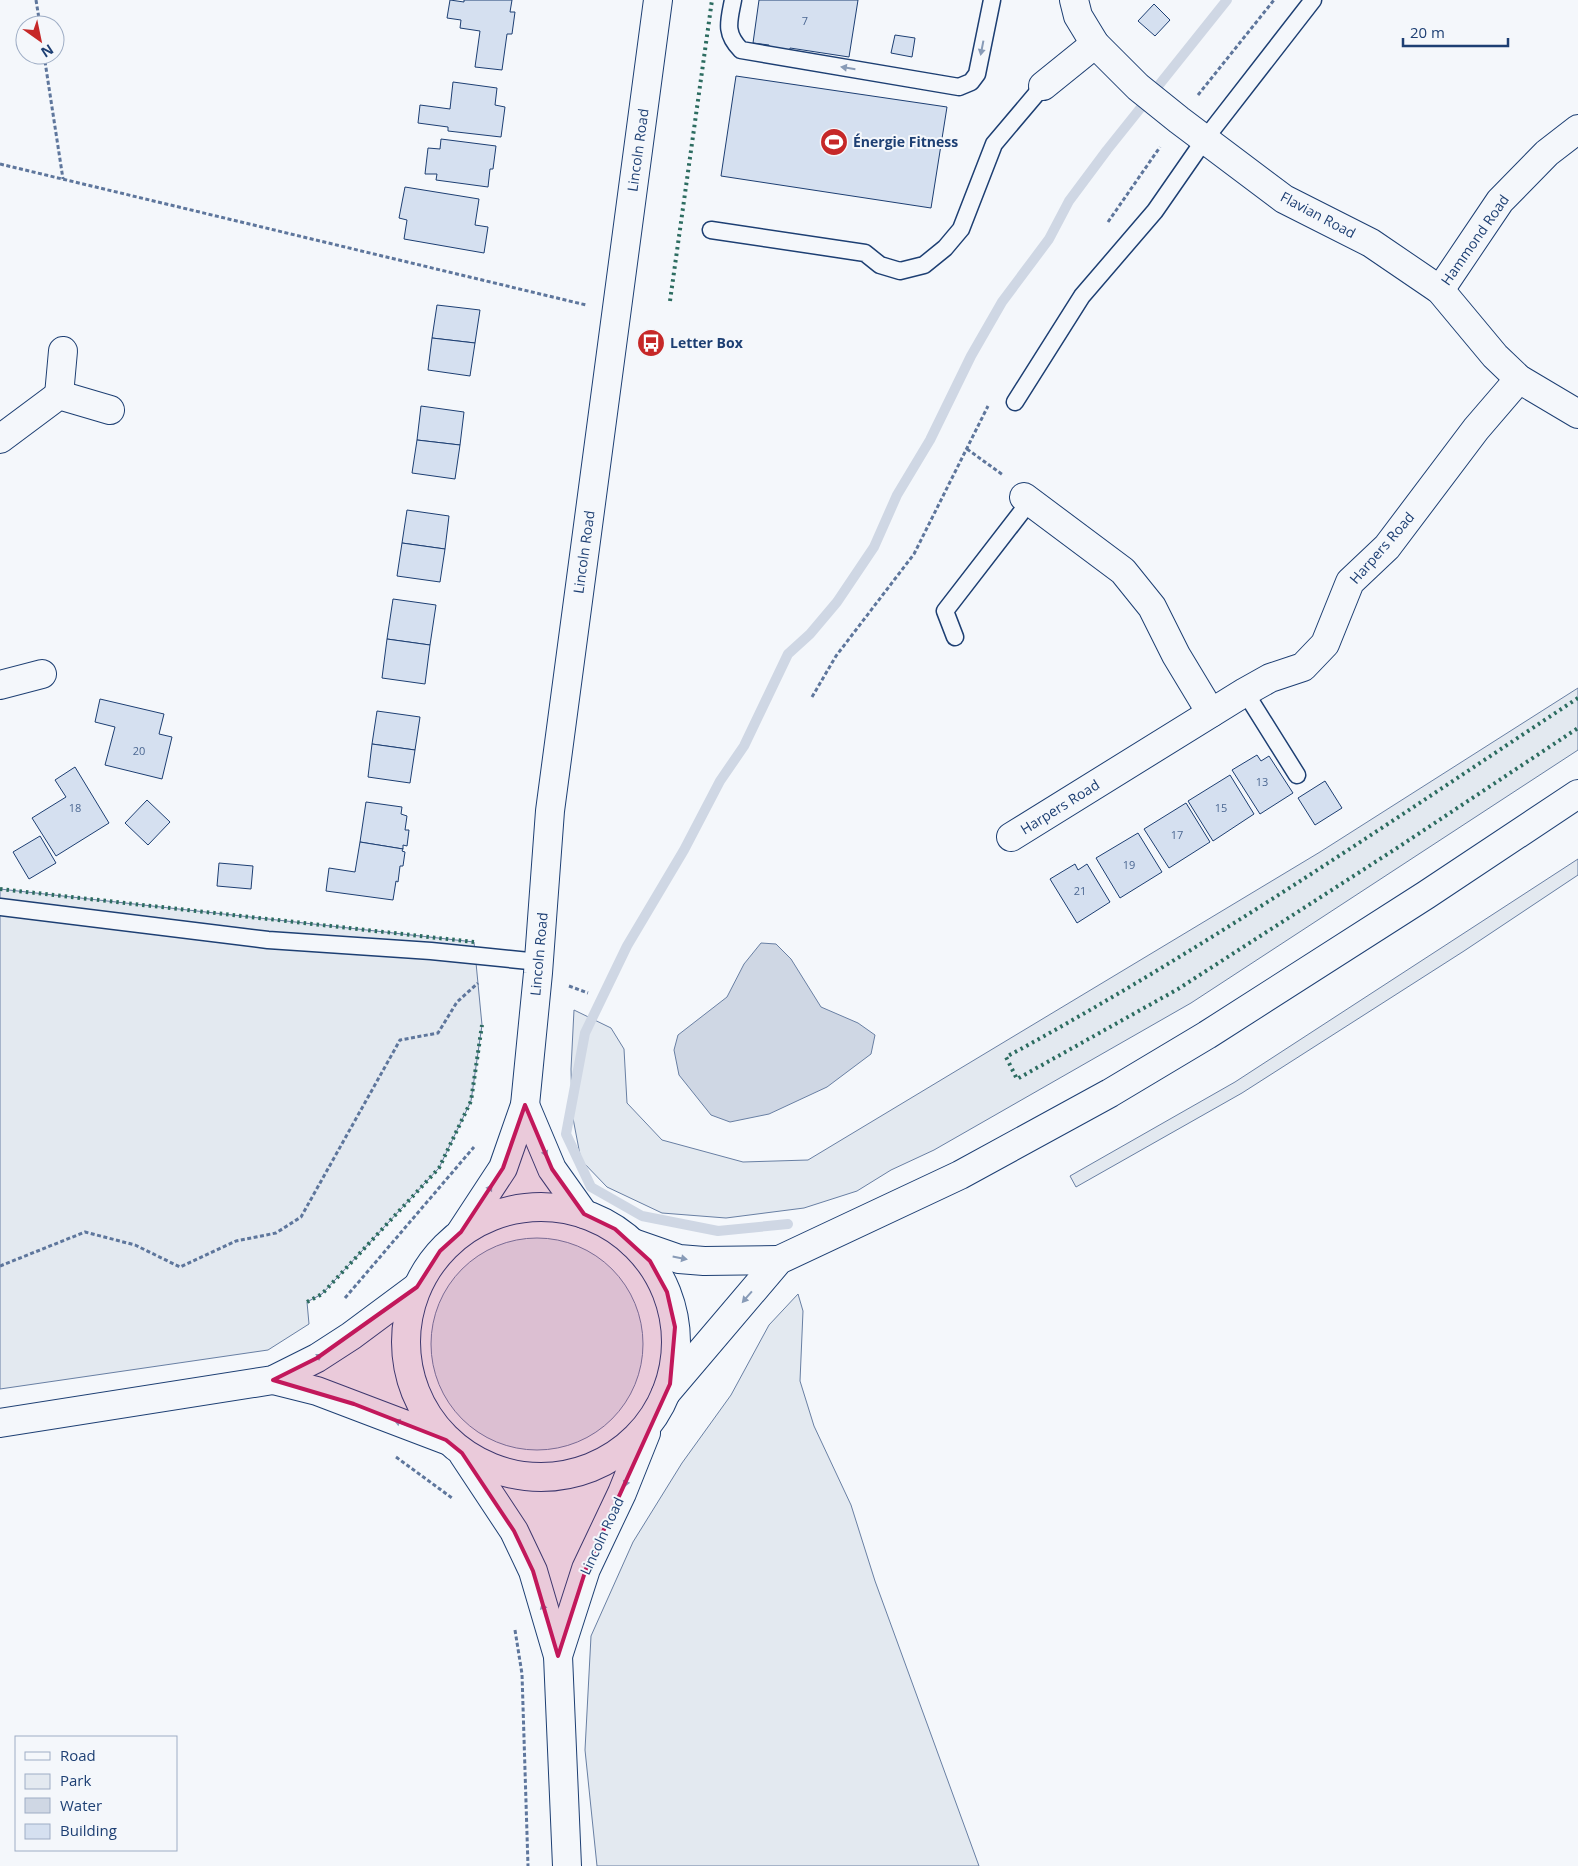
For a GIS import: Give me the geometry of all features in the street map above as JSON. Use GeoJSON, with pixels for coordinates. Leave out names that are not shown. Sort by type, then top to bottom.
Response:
{"type":"FeatureCollection","features":[{"type":"Feature","properties":{"kind":"main road","name":"Lincoln Road"},"geometry":{"type":"LineString","coordinates":[[461,1232],[503,1168],[525,1105],[539,962],[550,811],[658,0]]}},
{"type":"Feature","properties":{"kind":"main road","name":"Flavian Road"},"geometry":{"type":"LineString","coordinates":[[1074,0],[1078,16],[1095,44],[1138,87],[1284,199],[1371,243],[1440,290],[1495,356],[1519,379],[1578,414]]}},
{"type":"Feature","properties":{"kind":"main road"},"geometry":{"type":"LineString","coordinates":[[1043,86],[1095,44]]}},
{"type":"Feature","properties":{"kind":"main road","name":"Hammond Road"},"geometry":{"type":"LineString","coordinates":[[1440,290],[1500,201],[1547,153],[1578,129]]}},
{"type":"Feature","properties":{"kind":"main road"},"geometry":{"type":"LineString","coordinates":[[0,439],[59,395],[64,351]]}},
{"type":"Feature","properties":{"kind":"main road","name":"Harpers Road"},"geometry":{"type":"LineString","coordinates":[[1010,837],[1245,692],[1270,678],[1303,667],[1325,644],[1350,582],[1387,547],[1476,429],[1519,379]]}},
{"type":"Feature","properties":{"kind":"main road"},"geometry":{"type":"LineString","coordinates":[[59,395],[110,410]]}},
{"type":"Feature","properties":{"kind":"main road"},"geometry":{"type":"LineString","coordinates":[[1027,500],[1124,571],[1152,607],[1176,655],[1211,713]]}},
{"type":"Feature","properties":{"kind":"main road"},"geometry":{"type":"LineString","coordinates":[[0,685],[42,674]]}},
{"type":"Feature","properties":{"kind":"main road"},"geometry":{"type":"LineString","coordinates":[[633,1243],[679,1259],[704,1261],[779,1260],[960,1175],[1110,1093],[1206,1035],[1426,895],[1578,794]]}},
{"type":"Feature","properties":{"kind":"main road","name":"Lincoln Road"},"geometry":{"type":"LineString","coordinates":[[525,1105],[552,1169],[584,1214]]}},
{"type":"Feature","properties":{"kind":"main road"},"geometry":{"type":"LineString","coordinates":[[0,1423],[273,1380],[317,1358],[345,1341],[417,1287],[423,1274],[440,1251],[461,1232],[486,1218],[520,1208],[556,1207],[584,1214],[610,1226],[633,1243],[650,1261],[662,1282],[673,1315],[676,1351],[672,1375],[666,1393],[652,1418],[644,1430],[623,1450],[598,1464],[572,1474],[543,1477],[514,1475],[488,1467],[454,1447],[318,1391],[273,1380]]}},
{"type":"Feature","properties":{"kind":"main road"},"geometry":{"type":"LineString","coordinates":[[666,1393],[779,1260]]}},
{"type":"Feature","properties":{"kind":"main road","name":"Lincoln Road"},"geometry":{"type":"LineString","coordinates":[[417,1287],[407,1322],[406,1359],[415,1395],[434,1426],[454,1447],[514,1531],[534,1571],[558,1656],[567,1866]]}},
{"type":"Feature","properties":{"kind":"main road","name":"Lincoln Road"},"geometry":{"type":"LineString","coordinates":[[558,1656],[586,1569],[622,1492],[652,1418]]}},
{"type":"Feature","properties":{"kind":"lane"},"geometry":{"type":"LineString","coordinates":[[733,0],[729,34],[733,43],[741,50],[959,87],[971,82],[977,74],[992,0]]}},
{"type":"Feature","properties":{"kind":"lane"},"geometry":{"type":"LineString","coordinates":[[1015,402],[1082,296],[1155,211],[1205,140],[1313,0]]}},
{"type":"Feature","properties":{"kind":"lane"},"geometry":{"type":"LineString","coordinates":[[711,230],[865,253],[880,265],[900,271],[924,265],[944,248],[961,229],[994,144],[1043,86]]}},
{"type":"Feature","properties":{"kind":"lane"},"geometry":{"type":"LineString","coordinates":[[955,637],[945,612],[1027,500]]}},
{"type":"Feature","properties":{"kind":"lane"},"geometry":{"type":"LineString","coordinates":[[1245,692],[1297,775]]}},
{"type":"Feature","properties":{"kind":"lane"},"geometry":{"type":"LineString","coordinates":[[0,907],[268,940],[431,951],[539,962]]}},
{"type":"Feature","properties":{"kind":"path"},"geometry":{"type":"LineString","coordinates":[[36,0],[38,15]]}},
{"type":"Feature","properties":{"kind":"path"},"geometry":{"type":"LineString","coordinates":[[46,65],[63,179]]}},
{"type":"Feature","properties":{"kind":"path"},"geometry":{"type":"LineString","coordinates":[[0,164],[616,312]]}},
{"type":"Feature","properties":{"kind":"path"},"geometry":{"type":"LineString","coordinates":[[967,449],[1009,480],[1027,500]]}},
{"type":"Feature","properties":{"kind":"path"},"geometry":{"type":"LineString","coordinates":[[0,1266],[85,1232],[135,1244],[180,1267],[236,1241],[276,1233],[301,1217],[400,1040],[438,1033],[457,1002],[482,980]]}},
{"type":"Feature","properties":{"kind":"highlighted area"},"geometry":{"type":"Polygon","coordinates":[[[525,1105],[552,1169],[584,1214],[615,1229],[650,1261],[667,1292],[675,1327],[670,1384],[586,1569],[558,1656],[533,1571],[514,1531],[462,1453],[446,1440],[354,1404],[273,1380],[317,1358],[417,1287],[440,1251],[461,1232],[503,1168],[525,1105]]]}},
{"type":"Feature","properties":{"kind":"green space"},"geometry":{"type":"Polygon","coordinates":[[[1578,688],[1578,750],[1191,1003],[934,1150],[891,1170],[857,1191],[804,1208],[726,1218],[662,1213],[607,1187],[581,1160],[572,1113],[571,1069],[574,1010],[611,1028],[624,1049],[627,1103],[662,1140],[743,1162],[808,1160],[1320,852],[1578,688]]]}},
{"type":"Feature","properties":{"kind":"green space"},"geometry":{"type":"Polygon","coordinates":[[[1578,859],[1578,875],[1464,951],[1242,1093],[1076,1187],[1070,1176],[1235,1082],[1578,859]]]}},
{"type":"Feature","properties":{"kind":"green space"},"geometry":{"type":"Polygon","coordinates":[[[0,889],[474,942],[482,1025],[471,1101],[439,1168],[322,1294],[307,1302],[309,1324],[268,1350],[0,1389],[0,889]]]}},
{"type":"Feature","properties":{"kind":"green space"},"geometry":{"type":"Polygon","coordinates":[[[527,1238],[547,1238],[568,1242],[587,1250],[612,1269],[625,1285],[635,1303],[641,1323],[643,1344],[641,1365],[635,1385],[625,1403],[612,1419],[587,1438],[568,1446],[547,1450],[527,1450],[506,1446],[487,1438],[470,1426],[455,1411],[443,1394],[435,1375],[431,1354],[431,1334],[435,1313],[443,1294],[455,1277],[470,1262],[487,1250],[506,1242],[527,1238]]]}},
{"type":"Feature","properties":{"kind":"green space"},"geometry":{"type":"Polygon","coordinates":[[[798,1294],[803,1311],[800,1381],[814,1426],[851,1505],[875,1581],[979,1866],[597,1866],[585,1750],[591,1636],[633,1542],[682,1463],[731,1395],[769,1325],[798,1294]]]}},
{"type":"Feature","properties":{"kind":"water"},"geometry":{"type":"Polygon","coordinates":[[[761,943],[776,944],[791,959],[821,1007],[858,1023],[875,1035],[871,1054],[827,1087],[769,1114],[730,1122],[711,1115],[679,1075],[674,1050],[678,1035],[727,997],[744,964],[761,943]]]}},
{"type":"Feature","properties":{"kind":"building"},"geometry":{"type":"Polygon","coordinates":[[[450,0],[464,2],[464,0],[512,0],[510,12],[515,12],[512,34],[507,34],[502,70],[475,67],[480,31],[460,28],[461,20],[447,18],[450,0]]]}},
{"type":"Feature","properties":{"kind":"building"},"geometry":{"type":"Polygon","coordinates":[[[759,0],[858,0],[849,57],[790,48],[789,57],[768,54],[769,45],[753,43],[759,0]]]}},
{"type":"Feature","properties":{"kind":"building"},"geometry":{"type":"Polygon","coordinates":[[[1154,4],[1170,20],[1155,36],[1138,21],[1154,4]]]}},
{"type":"Feature","properties":{"kind":"building"},"geometry":{"type":"Polygon","coordinates":[[[895,35],[915,38],[912,57],[891,53],[895,35]]]}},
{"type":"Feature","properties":{"kind":"building","name":"Énergie Fitness"},"geometry":{"type":"Polygon","coordinates":[[[736,76],[947,107],[931,208],[721,176],[736,76]]]}},
{"type":"Feature","properties":{"kind":"building"},"geometry":{"type":"Polygon","coordinates":[[[453,82],[497,88],[495,105],[505,107],[501,137],[448,131],[448,127],[418,123],[420,105],[450,109],[453,82]]]}},
{"type":"Feature","properties":{"kind":"building"},"geometry":{"type":"Polygon","coordinates":[[[441,139],[496,146],[488,187],[436,180],[437,174],[425,174],[428,148],[440,149],[441,139]]]}},
{"type":"Feature","properties":{"kind":"building"},"geometry":{"type":"Polygon","coordinates":[[[405,187],[479,199],[475,225],[488,227],[484,253],[404,239],[407,220],[399,218],[405,187]]]}},
{"type":"Feature","properties":{"kind":"building"},"geometry":{"type":"Polygon","coordinates":[[[437,305],[480,310],[475,343],[432,338],[437,305]]]}},
{"type":"Feature","properties":{"kind":"building"},"geometry":{"type":"Polygon","coordinates":[[[432,338],[475,343],[470,376],[428,370],[432,338]]]}},
{"type":"Feature","properties":{"kind":"building"},"geometry":{"type":"Polygon","coordinates":[[[421,406],[464,412],[460,445],[417,440],[421,406]]]}},
{"type":"Feature","properties":{"kind":"building"},"geometry":{"type":"Polygon","coordinates":[[[417,440],[460,445],[455,479],[412,473],[417,440]]]}},
{"type":"Feature","properties":{"kind":"building"},"geometry":{"type":"Polygon","coordinates":[[[407,510],[449,516],[445,549],[402,543],[407,510]]]}},
{"type":"Feature","properties":{"kind":"building"},"geometry":{"type":"Polygon","coordinates":[[[402,543],[445,549],[440,582],[397,576],[402,543]]]}},
{"type":"Feature","properties":{"kind":"building"},"geometry":{"type":"Polygon","coordinates":[[[393,599],[436,605],[430,645],[387,639],[393,599]]]}},
{"type":"Feature","properties":{"kind":"building"},"geometry":{"type":"Polygon","coordinates":[[[387,639],[430,645],[425,684],[382,678],[387,639]]]}},
{"type":"Feature","properties":{"kind":"building"},"geometry":{"type":"Polygon","coordinates":[[[100,699],[164,714],[159,734],[172,737],[162,779],[105,765],[115,727],[95,722],[100,699]]]}},
{"type":"Feature","properties":{"kind":"building"},"geometry":{"type":"Polygon","coordinates":[[[377,711],[420,717],[415,750],[372,744],[377,711]]]}},
{"type":"Feature","properties":{"kind":"building"},"geometry":{"type":"Polygon","coordinates":[[[372,744],[415,750],[410,783],[368,777],[372,744]]]}},
{"type":"Feature","properties":{"kind":"building"},"geometry":{"type":"Polygon","coordinates":[[[1257,755],[1261,761],[1269,756],[1293,793],[1260,814],[1232,770],[1257,755]]]}},
{"type":"Feature","properties":{"kind":"building"},"geometry":{"type":"Polygon","coordinates":[[[75,767],[109,823],[56,856],[32,818],[66,797],[55,780],[75,767]]]}},
{"type":"Feature","properties":{"kind":"building"},"geometry":{"type":"Polygon","coordinates":[[[1230,775],[1254,814],[1213,841],[1188,801],[1230,775]]]}},
{"type":"Feature","properties":{"kind":"building"},"geometry":{"type":"Polygon","coordinates":[[[1325,781],[1342,808],[1315,825],[1298,798],[1325,781]]]}},
{"type":"Feature","properties":{"kind":"building"},"geometry":{"type":"Polygon","coordinates":[[[147,800],[170,822],[148,845],[125,823],[147,800]]]}},
{"type":"Feature","properties":{"kind":"building"},"geometry":{"type":"Polygon","coordinates":[[[366,802],[402,807],[401,814],[407,816],[405,830],[409,830],[407,846],[403,845],[403,849],[360,842],[366,802]]]}},
{"type":"Feature","properties":{"kind":"building"},"geometry":{"type":"Polygon","coordinates":[[[1186,803],[1210,842],[1169,868],[1144,829],[1186,803]]]}},
{"type":"Feature","properties":{"kind":"building"},"geometry":{"type":"Polygon","coordinates":[[[1138,833],[1162,872],[1120,898],[1096,858],[1138,833]]]}},
{"type":"Feature","properties":{"kind":"building"},"geometry":{"type":"Polygon","coordinates":[[[40,836],[56,863],[29,879],[13,852],[40,836]]]}},
{"type":"Feature","properties":{"kind":"building"},"geometry":{"type":"Polygon","coordinates":[[[360,842],[403,849],[402,851],[405,852],[403,866],[400,866],[398,882],[396,881],[393,900],[326,891],[329,868],[355,872],[360,842]]]}},
{"type":"Feature","properties":{"kind":"building"},"geometry":{"type":"Polygon","coordinates":[[[219,863],[253,866],[251,889],[217,886],[219,863]]]}},
{"type":"Feature","properties":{"kind":"building"},"geometry":{"type":"Polygon","coordinates":[[[1075,864],[1078,870],[1087,864],[1110,902],[1077,923],[1050,879],[1075,864]]]}},
{"type":"Feature","properties":{"kind":"waterway"},"geometry":{"type":"LineString","coordinates":[[788,1224],[718,1231],[642,1216],[591,1187],[566,1134],[585,1033],[627,946],[684,850],[720,781],[744,746],[788,654],[810,634],[837,602],[874,547],[897,495],[930,440],[971,356],[1002,302],[1049,239],[1069,201],[1107,150],[1227,0]]}},
{"type":"Feature","properties":{"kind":"hedge"},"geometry":{"type":"LineString","coordinates":[[670,301],[712,0]]}},
{"type":"Feature","properties":{"kind":"hedge"},"geometry":{"type":"LineString","coordinates":[[1578,698],[1296,884],[1080,1016],[1006,1057],[1017,1079],[1178,989],[1397,848],[1578,728]]}},
{"type":"Feature","properties":{"kind":"hedge"},"geometry":{"type":"LineString","coordinates":[[0,889],[474,942]]}},
{"type":"Feature","properties":{"kind":"hedge"},"geometry":{"type":"LineString","coordinates":[[307,1302],[322,1294],[439,1168],[471,1101],[482,1025]]}},
{"type":"Feature","properties":{"kind":"place","name":"Énergie Fitness"},"geometry":{"type":"Point","coordinates":[834,142]}},
{"type":"Feature","properties":{"kind":"place","name":"Letter Box"},"geometry":{"type":"Point","coordinates":[651,343]}}]}
